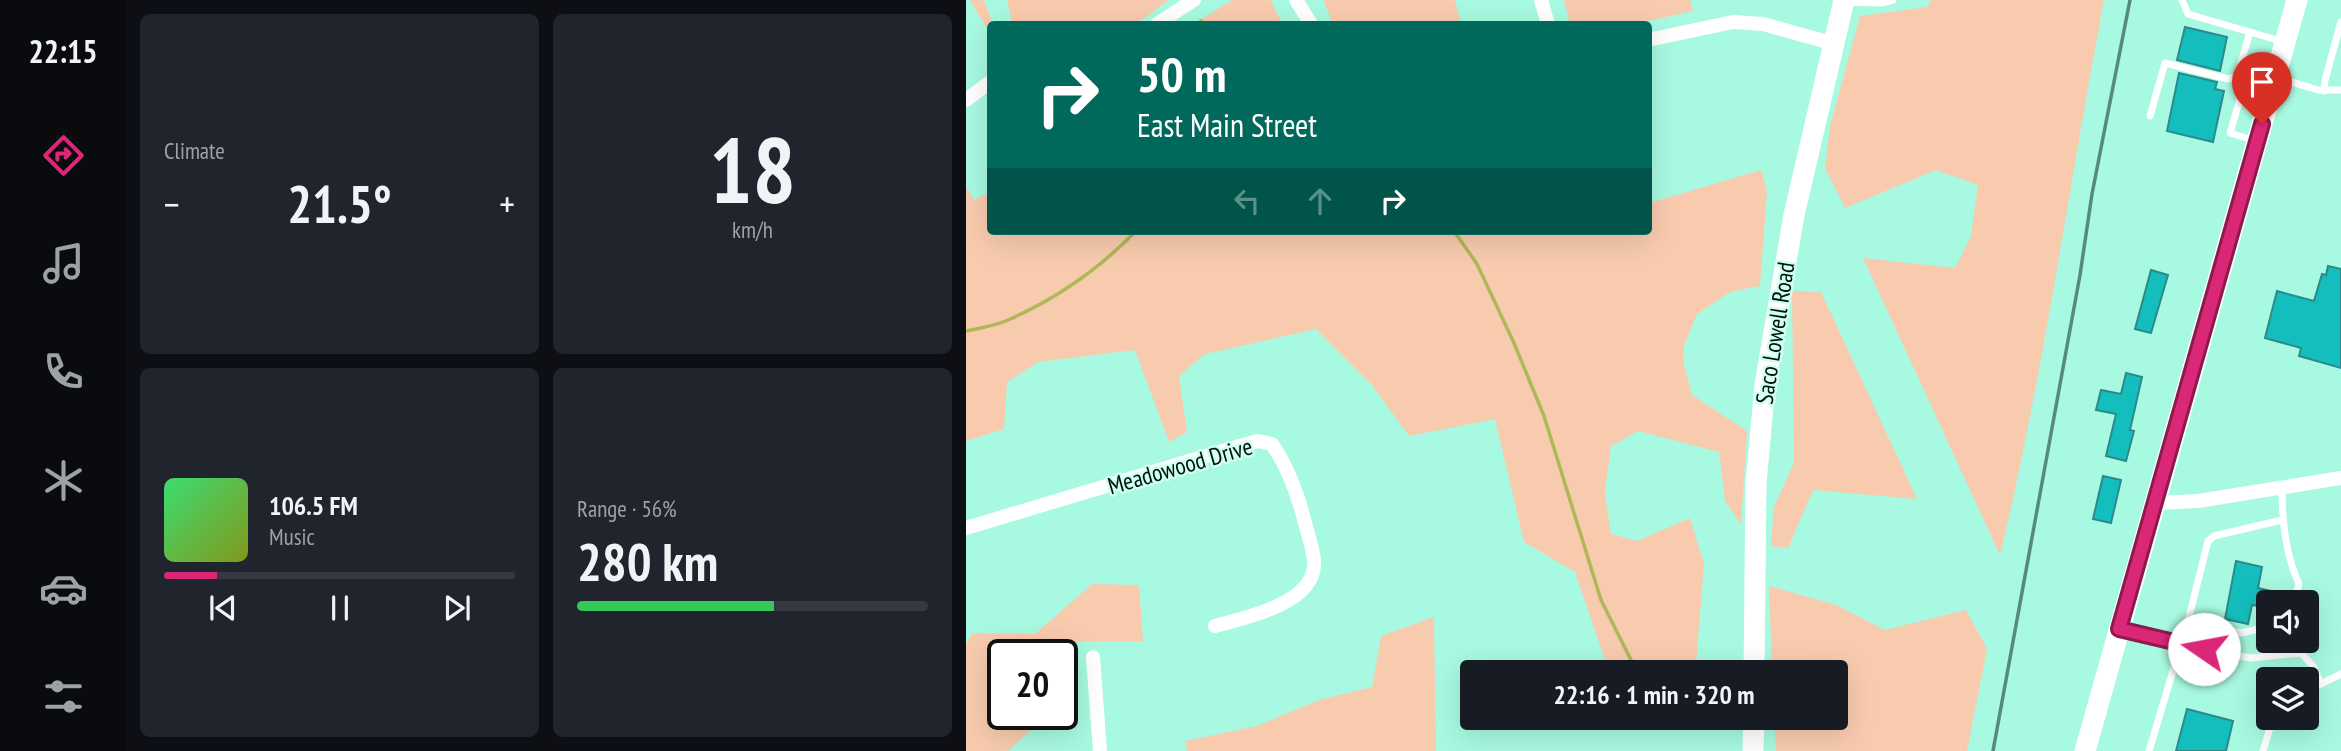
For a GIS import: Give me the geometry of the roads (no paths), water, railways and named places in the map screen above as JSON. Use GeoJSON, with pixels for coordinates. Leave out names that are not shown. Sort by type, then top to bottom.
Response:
{"type":"FeatureCollection","features":[{"type":"Feature","properties":{"kind":"main road"},"geometry":{"type":"LineString","coordinates":[[2085,751],[2297,0]]}},
{"type":"Feature","properties":{"kind":"main road","name":"Saco Lowell Road"},"geometry":{"type":"LineString","coordinates":[[1754,660],[1756,483],[1765,385],[1794,215],[1844,1]]}},
{"type":"Feature","properties":{"kind":"main road"},"geometry":{"type":"LineString","coordinates":[[1754,730],[1754,751]]}},
{"type":"Feature","properties":{"kind":"street"},"geometry":{"type":"LineString","coordinates":[[1162,21],[1194,0]]}},
{"type":"Feature","properties":{"kind":"street"},"geometry":{"type":"LineString","coordinates":[[1296,0],[1309,21]]}},
{"type":"Feature","properties":{"kind":"street"},"geometry":{"type":"LineString","coordinates":[[1541,0],[1547,21]]}},
{"type":"Feature","properties":{"kind":"street"},"geometry":{"type":"LineString","coordinates":[[1652,39],[1733,22],[1763,24],[1835,44]]}},
{"type":"Feature","properties":{"kind":"street"},"geometry":{"type":"LineString","coordinates":[[966,100],[987,84]]}},
{"type":"Feature","properties":{"kind":"street","name":"Meadowood Drive"},"geometry":{"type":"LineString","coordinates":[[966,528],[1236,447],[1258,441],[1272,444],[1286,465],[1301,507],[1314,565],[1310,582],[1286,602],[1215,626]]}},
{"type":"Feature","properties":{"kind":"street"},"geometry":{"type":"LineString","coordinates":[[2155,503],[2198,501],[2341,478]]}},
{"type":"Feature","properties":{"kind":"street"},"geometry":{"type":"LineString","coordinates":[[1093,657],[1100,751]]}},
{"type":"Feature","properties":{"kind":"lane"},"geometry":{"type":"LineString","coordinates":[[1844,1],[1882,3],[1893,0]]}},
{"type":"Feature","properties":{"kind":"lane"},"geometry":{"type":"LineString","coordinates":[[2182,0],[2188,15],[2286,42]]}},
{"type":"Feature","properties":{"kind":"lane"},"geometry":{"type":"LineString","coordinates":[[2324,90],[2341,22]]}},
{"type":"Feature","properties":{"kind":"lane"},"geometry":{"type":"LineString","coordinates":[[2250,32],[2237,76],[2240,99],[2230,133],[2258,142]]}},
{"type":"Feature","properties":{"kind":"lane"},"geometry":{"type":"LineString","coordinates":[[2150,116],[2165,63],[2228,79],[2237,76],[2272,91]]}},
{"type":"Feature","properties":{"kind":"lane"},"geometry":{"type":"LineString","coordinates":[[2240,99],[2272,91],[2341,90]]}},
{"type":"Feature","properties":{"kind":"lane"},"geometry":{"type":"LineString","coordinates":[[2282,488],[2282,520],[2291,568],[2299,584],[2297,590]]}},
{"type":"Feature","properties":{"kind":"lane"},"geometry":{"type":"LineString","coordinates":[[2149,751],[2188,621],[2208,541],[2214,536],[2282,520]]}},
{"type":"Feature","properties":{"kind":"lane"},"geometry":{"type":"LineString","coordinates":[[2188,621],[2241,633],[2256,630]]}},
{"type":"Feature","properties":{"kind":"lane"},"geometry":{"type":"LineString","coordinates":[[2119,629],[2251,659],[2301,653],[2313,666],[2321,684],[2341,674]]}},
{"type":"Feature","properties":{"kind":"lane"},"geometry":{"type":"LineString","coordinates":[[2263,751],[2269,730]]}},
{"type":"Feature","properties":{"kind":"waterway"},"geometry":{"type":"LineString","coordinates":[[966,331],[1003,322],[1043,303],[1092,270],[1132,235]]}},
{"type":"Feature","properties":{"kind":"waterway"},"geometry":{"type":"LineString","coordinates":[[1457,235],[1477,264],[1544,416],[1601,600],[1631,660]]}},
{"type":"Feature","properties":{"kind":"railway"},"geometry":{"type":"LineString","coordinates":[[1993,751],[2080,275],[2092,194],[2130,0]]}}]}
